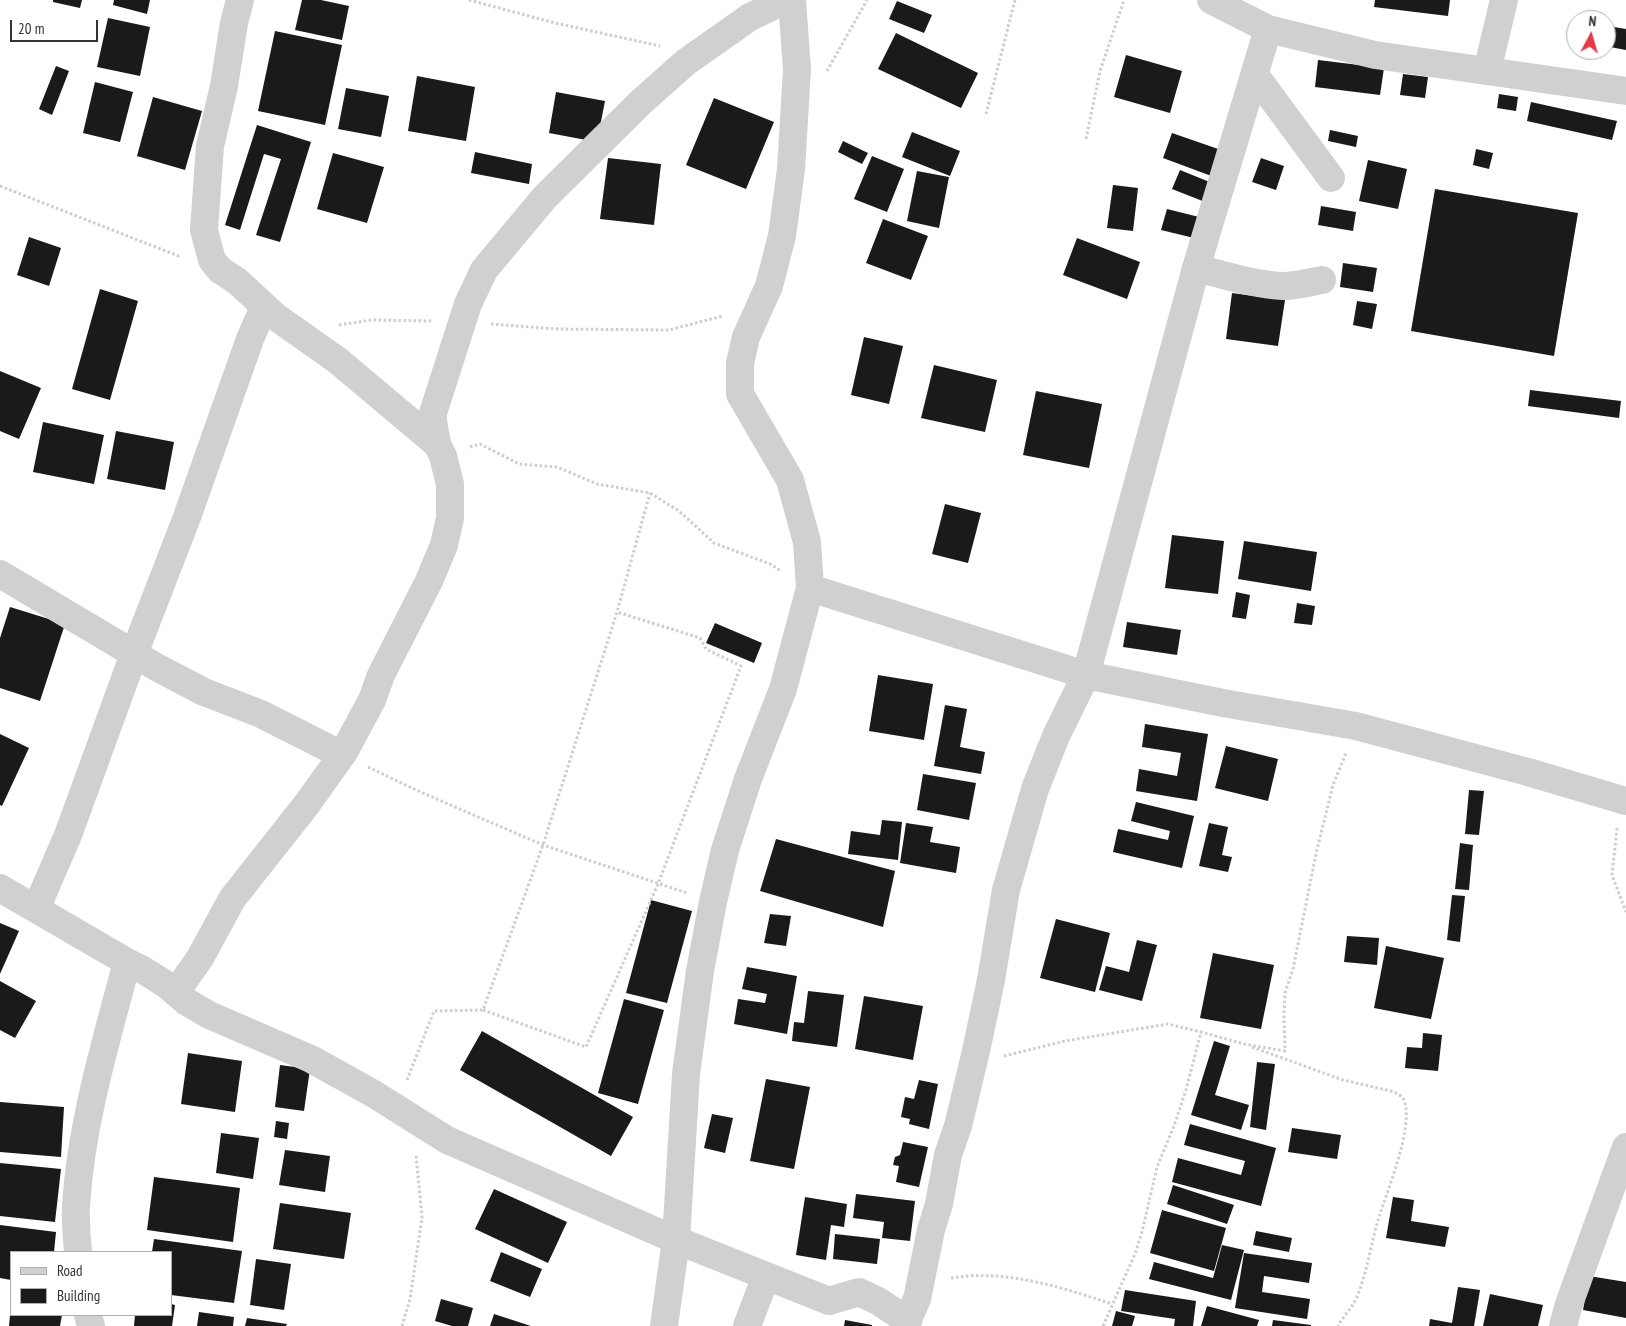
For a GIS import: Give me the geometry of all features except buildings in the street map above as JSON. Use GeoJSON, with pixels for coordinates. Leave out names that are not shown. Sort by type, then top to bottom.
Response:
{"type":"FeatureCollection","features":[{"type":"Feature","properties":{"kind":"street"},"geometry":{"type":"LineString","coordinates":[[240,0],[234,24],[224,86],[210,146],[204,230],[212,260],[220,270],[237,281],[264,308],[337,360],[440,450]]}},
{"type":"Feature","properties":{"kind":"street"},"geometry":{"type":"LineString","coordinates":[[176,992],[200,958],[232,899],[307,804],[342,754],[372,700],[381,674],[429,581],[444,545],[450,518],[450,484],[432,421],[468,304],[484,270],[545,197],[641,102],[695,56],[750,17],[771,7],[779,0]]}},
{"type":"Feature","properties":{"kind":"street"},"geometry":{"type":"LineString","coordinates":[[664,1326],[676,1240],[686,1074],[700,971],[713,902],[725,850],[748,779],[783,689],[810,588],[807,542],[790,480],[740,394],[740,363],[746,337],[769,286],[782,236],[791,169],[797,70],[792,0]]}},
{"type":"Feature","properties":{"kind":"street"},"geometry":{"type":"LineString","coordinates":[[1211,0],[1268,29],[1375,56],[1626,91]]}},
{"type":"Feature","properties":{"kind":"street"},"geometry":{"type":"LineString","coordinates":[[1487,71],[1504,0]]}},
{"type":"Feature","properties":{"kind":"street"},"geometry":{"type":"LineString","coordinates":[[0,888],[143,970],[176,992],[187,1002],[209,1015],[311,1059],[397,1108],[447,1140],[676,1240],[830,1301],[859,1292],[878,1301],[907,1324],[917,1299],[931,1230],[939,1204],[948,1155],[958,1126],[973,1065],[991,980],[1006,890],[1035,789],[1056,736],[1086,675],[1196,268],[1268,29]]}},
{"type":"Feature","properties":{"kind":"street"},"geometry":{"type":"LineString","coordinates":[[1254,75],[1332,178]]}},
{"type":"Feature","properties":{"kind":"street"},"geometry":{"type":"LineString","coordinates":[[1196,268],[1257,283],[1284,286],[1322,280]]}},
{"type":"Feature","properties":{"kind":"street"},"geometry":{"type":"LineString","coordinates":[[36,909],[68,835],[134,654],[188,517],[250,339],[264,308]]}},
{"type":"Feature","properties":{"kind":"street"},"geometry":{"type":"LineString","coordinates":[[0,574],[134,654],[204,692],[260,714],[342,754]]}},
{"type":"Feature","properties":{"kind":"street"},"geometry":{"type":"LineString","coordinates":[[810,588],[1086,675],[1223,703],[1356,726],[1519,770],[1624,801]]}},
{"type":"Feature","properties":{"kind":"street"},"geometry":{"type":"LineString","coordinates":[[78,1251],[76,1208],[82,1152],[97,1075],[127,962]]}},
{"type":"Feature","properties":{"kind":"street"},"geometry":{"type":"LineString","coordinates":[[1563,1326],[1568,1304],[1626,1147]]}},
{"type":"Feature","properties":{"kind":"street"},"geometry":{"type":"LineString","coordinates":[[747,1326],[766,1276]]}},
{"type":"Feature","properties":{"kind":"path"},"geometry":{"type":"LineString","coordinates":[[469,0],[555,23],[645,42],[695,56]]}},
{"type":"Feature","properties":{"kind":"path"},"geometry":{"type":"LineString","coordinates":[[826,72],[867,0]]}},
{"type":"Feature","properties":{"kind":"path"},"geometry":{"type":"LineString","coordinates":[[986,114],[1015,0]]}},
{"type":"Feature","properties":{"kind":"path"},"geometry":{"type":"LineString","coordinates":[[1086,139],[1100,70],[1124,0]]}},
{"type":"Feature","properties":{"kind":"path"},"geometry":{"type":"LineString","coordinates":[[0,186],[169,254],[220,270]]}},
{"type":"Feature","properties":{"kind":"path"},"geometry":{"type":"LineString","coordinates":[[297,332],[371,320],[462,322],[556,329],[669,330],[748,310],[762,301]]}},
{"type":"Feature","properties":{"kind":"path"},"geometry":{"type":"LineString","coordinates":[[440,450],[480,444],[519,464],[557,467],[597,484],[650,493],[679,511],[714,543],[770,564],[810,588]]}},
{"type":"Feature","properties":{"kind":"path"},"geometry":{"type":"LineString","coordinates":[[483,1010],[543,845],[617,612],[650,493]]}},
{"type":"Feature","properties":{"kind":"path"},"geometry":{"type":"LineString","coordinates":[[397,1108],[434,1011],[483,1010],[586,1047],[658,884],[741,666],[706,649],[700,638],[617,612]]}},
{"type":"Feature","properties":{"kind":"path"},"geometry":{"type":"LineString","coordinates":[[1244,1044],[1285,1051],[1285,993],[1293,969],[1316,854],[1333,785],[1356,726]]}},
{"type":"Feature","properties":{"kind":"path"},"geometry":{"type":"LineString","coordinates":[[342,754],[416,790],[543,845],[713,902]]}},
{"type":"Feature","properties":{"kind":"path"},"geometry":{"type":"LineString","coordinates":[[1624,801],[1614,843],[1612,875],[1626,912]]}},
{"type":"Feature","properties":{"kind":"path"},"geometry":{"type":"LineString","coordinates":[[973,1065],[1065,1041],[1168,1024],[1244,1044],[1343,1080],[1398,1094],[1404,1101],[1405,1122],[1399,1156],[1379,1217],[1355,1302],[1338,1326]]}},
{"type":"Feature","properties":{"kind":"path"},"geometry":{"type":"LineString","coordinates":[[1103,1326],[1140,1239],[1157,1167],[1186,1090],[1201,1032]]}},
{"type":"Feature","properties":{"kind":"path"},"geometry":{"type":"LineString","coordinates":[[402,1326],[410,1299],[422,1218],[416,1148]]}},
{"type":"Feature","properties":{"kind":"path"},"geometry":{"type":"LineString","coordinates":[[921,1283],[960,1277],[1007,1277],[1062,1287],[1112,1304]]}}]}
